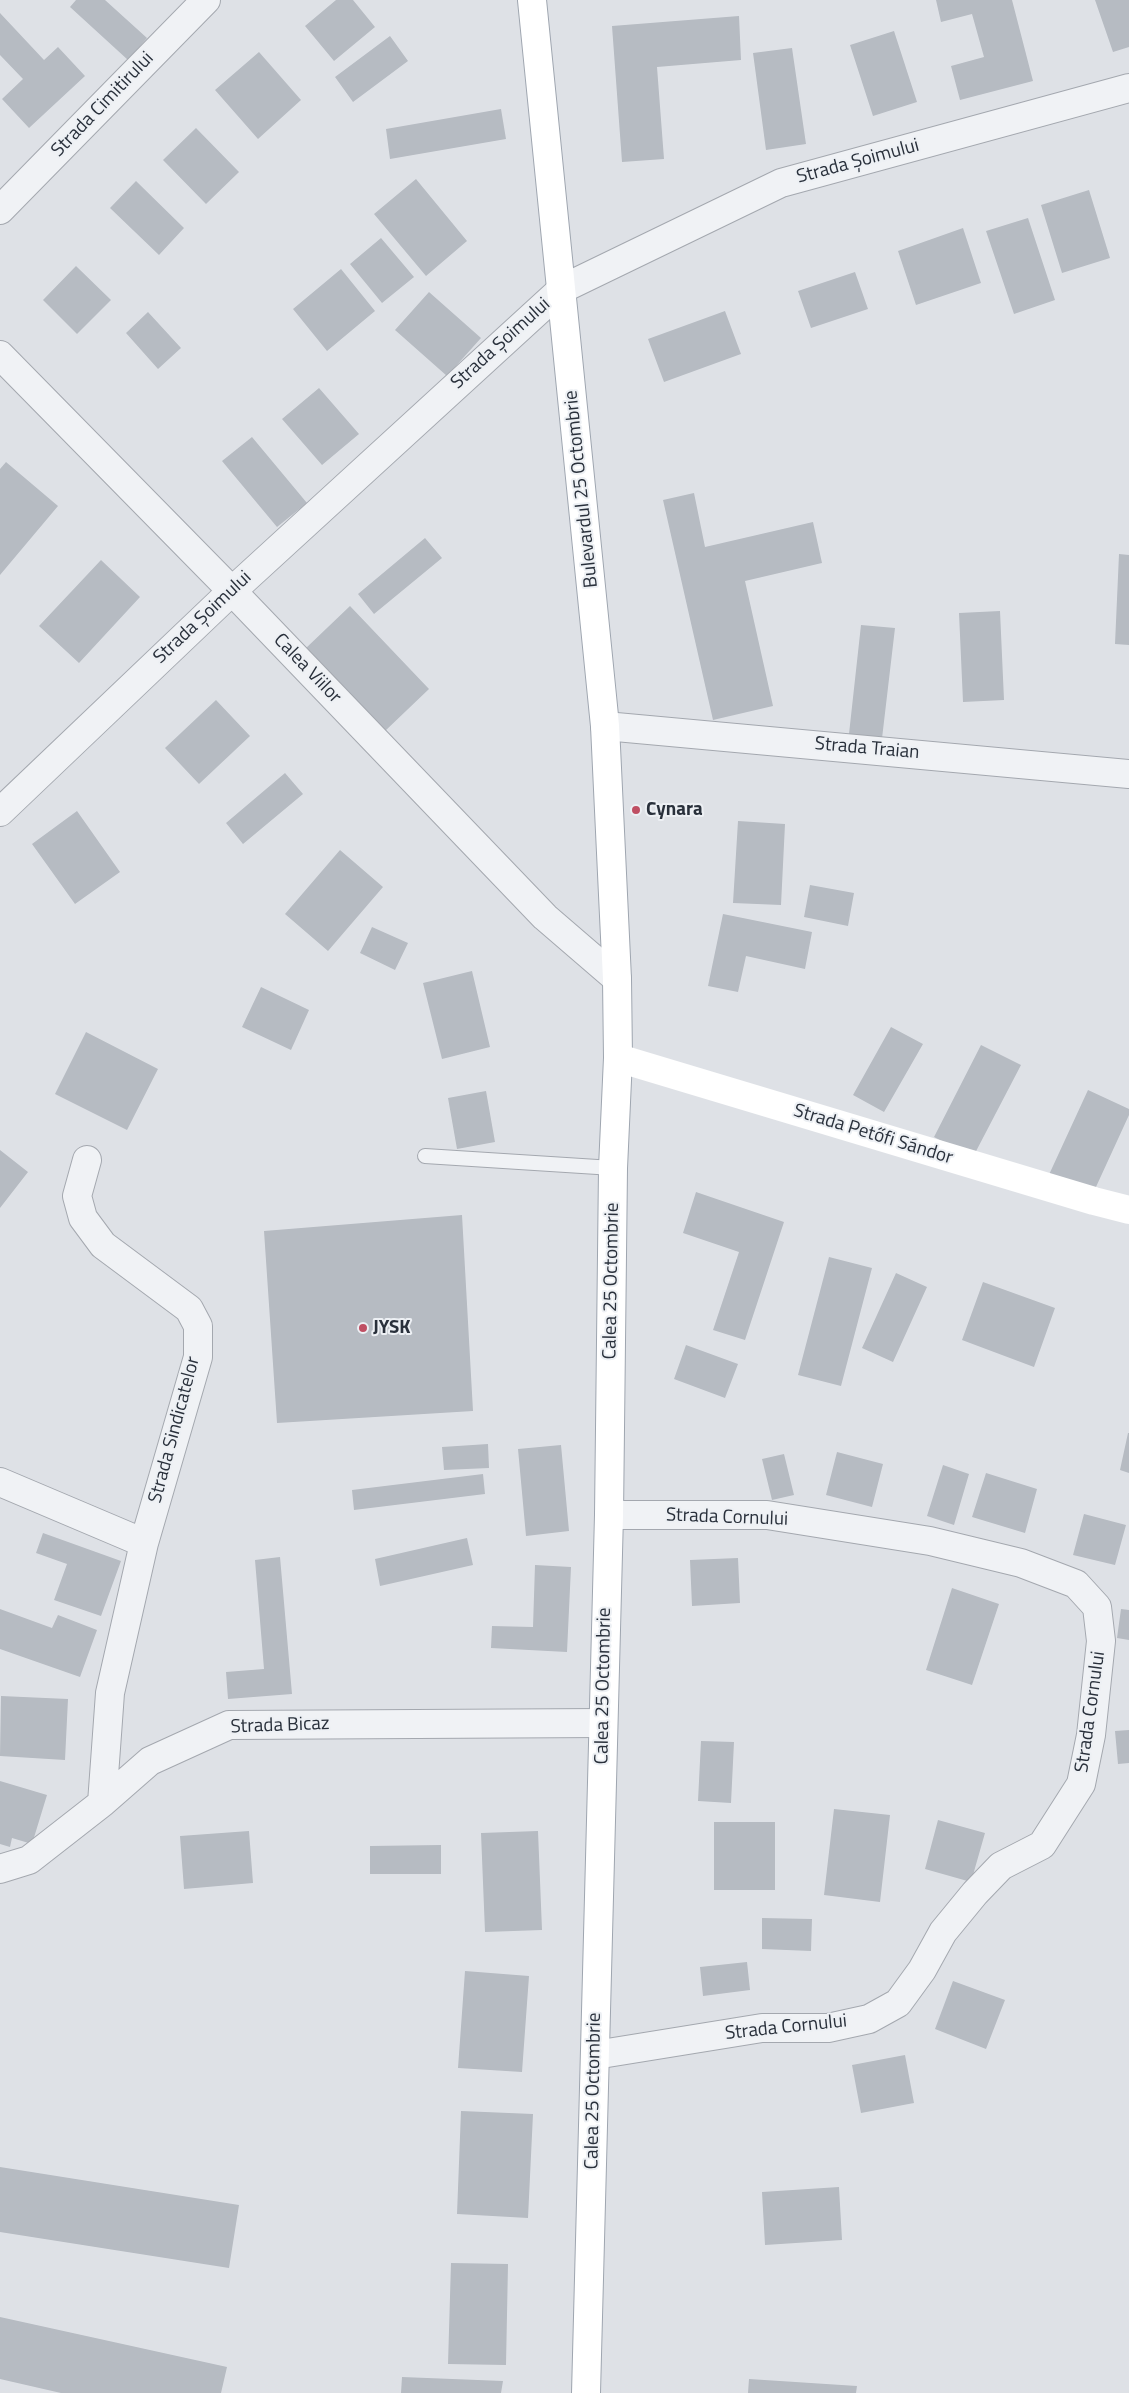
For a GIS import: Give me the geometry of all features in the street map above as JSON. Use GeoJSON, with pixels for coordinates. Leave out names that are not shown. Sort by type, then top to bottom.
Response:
{"type":"FeatureCollection","features":[{"type":"Feature","properties":{"kind":"main road","name":"Bulevardul 25 Octombrie"},"geometry":{"type":"LineString","coordinates":[[532,0],[605,726],[617,979]]}},
{"type":"Feature","properties":{"kind":"main road","name":"Calea 25 Octombrie"},"geometry":{"type":"LineString","coordinates":[[586,2393],[609,1515],[613,1168],[618,1058],[617,979]]}},
{"type":"Feature","properties":{"kind":"main road","name":"Strada Petőfi Sándor"},"geometry":{"type":"LineString","coordinates":[[618,1058],[1129,1210]]}},
{"type":"Feature","properties":{"kind":"street","name":"Strada Cimitirului"},"geometry":{"type":"LineString","coordinates":[[0,210],[206,0]]}},
{"type":"Feature","properties":{"kind":"street","name":"Strada Șoimului"},"geometry":{"type":"LineString","coordinates":[[0,812],[232,590],[562,289],[781,183],[1129,88]]}},
{"type":"Feature","properties":{"kind":"street","name":"Calea Viilor"},"geometry":{"type":"LineString","coordinates":[[0,355],[232,590],[545,917],[617,979]]}},
{"type":"Feature","properties":{"kind":"street","name":"Strada Traian"},"geometry":{"type":"LineString","coordinates":[[605,726],[1129,774]]}},
{"type":"Feature","properties":{"kind":"street","name":"Strada Sindicatelor"},"geometry":{"type":"LineString","coordinates":[[88,1160],[77,1196],[83,1218],[102,1245],[189,1309],[198,1326],[198,1357],[144,1543],[110,1693],[102,1803]]}},
{"type":"Feature","properties":{"kind":"street"},"geometry":{"type":"LineString","coordinates":[[0,1482],[144,1543]]}},
{"type":"Feature","properties":{"kind":"street","name":"Strada Cornului"},"geometry":{"type":"LineString","coordinates":[[595,2055],[762,2028],[828,2028],[869,2019],[898,2003],[922,1970],[944,1932],[974,1893],[1002,1866],[1042,1845],[1081,1784],[1091,1735],[1102,1641],[1097,1606],[1076,1584],[1021,1563],[930,1541],[767,1515],[609,1515]]}},
{"type":"Feature","properties":{"kind":"street","name":"Strada Bicaz"},"geometry":{"type":"LineString","coordinates":[[0,1869],[29,1860],[102,1803],[150,1761],[230,1725],[604,1723]]}},
{"type":"Feature","properties":{"kind":"lane"},"geometry":{"type":"LineString","coordinates":[[425,1156],[613,1168]]}},
{"type":"Feature","properties":{"kind":"building"},"geometry":{"type":"Polygon","coordinates":[[[76,0],[105,0],[147,38],[128,60],[70,7],[76,0]]]}},
{"type":"Feature","properties":{"kind":"building"},"geometry":{"type":"Polygon","coordinates":[[[336,0],[353,0],[375,27],[334,61],[305,26],[336,0]]]}},
{"type":"Feature","properties":{"kind":"building"},"geometry":{"type":"Polygon","coordinates":[[[936,0],[1012,0],[1033,81],[960,100],[951,66],[984,57],[972,14],[941,22],[936,0]]]}},
{"type":"Feature","properties":{"kind":"building"},"geometry":{"type":"Polygon","coordinates":[[[1095,0],[1129,0],[1129,47],[1113,52],[1095,0]]]}},
{"type":"Feature","properties":{"kind":"building"},"geometry":{"type":"Polygon","coordinates":[[[0,13],[44,60],[58,47],[85,76],[29,128],[2,99],[23,79],[0,55],[0,13]]]}},
{"type":"Feature","properties":{"kind":"building"},"geometry":{"type":"Polygon","coordinates":[[[739,16],[741,60],[657,67],[664,159],[622,162],[612,26],[739,16]]]}},
{"type":"Feature","properties":{"kind":"building"},"geometry":{"type":"Polygon","coordinates":[[[894,31],[917,102],[873,116],[850,45],[894,31]]]}},
{"type":"Feature","properties":{"kind":"building"},"geometry":{"type":"Polygon","coordinates":[[[390,36],[408,61],[353,102],[335,77],[390,36]]]}},
{"type":"Feature","properties":{"kind":"building"},"geometry":{"type":"Polygon","coordinates":[[[792,48],[806,144],[766,150],[753,53],[792,48]]]}},
{"type":"Feature","properties":{"kind":"building"},"geometry":{"type":"Polygon","coordinates":[[[259,52],[301,100],[258,139],[215,90],[259,52]]]}},
{"type":"Feature","properties":{"kind":"building"},"geometry":{"type":"Polygon","coordinates":[[[501,109],[506,139],[390,159],[386,129],[501,109]]]}},
{"type":"Feature","properties":{"kind":"building"},"geometry":{"type":"Polygon","coordinates":[[[196,128],[239,172],[206,204],[163,160],[196,128]]]}},
{"type":"Feature","properties":{"kind":"building"},"geometry":{"type":"Polygon","coordinates":[[[416,179],[467,241],[426,276],[374,214],[416,179]]]}},
{"type":"Feature","properties":{"kind":"building"},"geometry":{"type":"Polygon","coordinates":[[[136,181],[184,228],[159,255],[110,208],[136,181]]]}},
{"type":"Feature","properties":{"kind":"building"},"geometry":{"type":"Polygon","coordinates":[[[1089,190],[1110,258],[1062,273],[1041,205],[1089,190]]]}},
{"type":"Feature","properties":{"kind":"building"},"geometry":{"type":"Polygon","coordinates":[[[1028,218],[1055,300],[1014,314],[986,231],[1028,218]]]}},
{"type":"Feature","properties":{"kind":"building"},"geometry":{"type":"Polygon","coordinates":[[[963,228],[981,283],[916,305],[898,251],[963,228]]]}},
{"type":"Feature","properties":{"kind":"building"},"geometry":{"type":"Polygon","coordinates":[[[381,238],[414,277],[382,303],[350,264],[381,238]]]}},
{"type":"Feature","properties":{"kind":"building"},"geometry":{"type":"Polygon","coordinates":[[[76,266],[111,300],[77,334],[43,300],[76,266]]]}},
{"type":"Feature","properties":{"kind":"building"},"geometry":{"type":"Polygon","coordinates":[[[341,269],[375,311],[327,351],[293,309],[341,269]]]}},
{"type":"Feature","properties":{"kind":"building"},"geometry":{"type":"Polygon","coordinates":[[[855,272],[868,309],[811,328],[798,291],[855,272]]]}},
{"type":"Feature","properties":{"kind":"building"},"geometry":{"type":"Polygon","coordinates":[[[429,292],[481,338],[447,376],[395,330],[429,292]]]}},
{"type":"Feature","properties":{"kind":"building"},"geometry":{"type":"Polygon","coordinates":[[[725,311],[741,354],[664,382],[648,339],[725,311]]]}},
{"type":"Feature","properties":{"kind":"building"},"geometry":{"type":"Polygon","coordinates":[[[148,312],[181,348],[158,369],[126,333],[148,312]]]}},
{"type":"Feature","properties":{"kind":"building"},"geometry":{"type":"Polygon","coordinates":[[[319,388],[359,434],[322,465],[282,419],[319,388]]]}},
{"type":"Feature","properties":{"kind":"building"},"geometry":{"type":"Polygon","coordinates":[[[252,437],[307,503],[277,527],[222,461],[252,437]]]}},
{"type":"Feature","properties":{"kind":"building"},"geometry":{"type":"Polygon","coordinates":[[[6,462],[58,506],[0,575],[0,469],[6,462]]]}},
{"type":"Feature","properties":{"kind":"building"},"geometry":{"type":"Polygon","coordinates":[[[694,493],[705,547],[813,522],[822,563],[745,581],[773,706],[713,720],[663,500],[694,493]]]}},
{"type":"Feature","properties":{"kind":"building"},"geometry":{"type":"Polygon","coordinates":[[[425,538],[442,558],[374,614],[358,594],[425,538]]]}},
{"type":"Feature","properties":{"kind":"building"},"geometry":{"type":"Polygon","coordinates":[[[1119,554],[1129,555],[1129,645],[1115,644],[1119,554]]]}},
{"type":"Feature","properties":{"kind":"building"},"geometry":{"type":"Polygon","coordinates":[[[101,560],[140,597],[79,663],[39,626],[101,560]]]}},
{"type":"Feature","properties":{"kind":"building"},"geometry":{"type":"Polygon","coordinates":[[[350,606],[429,689],[384,732],[305,649],[350,606]]]}},
{"type":"Feature","properties":{"kind":"building"},"geometry":{"type":"Polygon","coordinates":[[[1000,611],[1004,700],[963,702],[959,613],[1000,611]]]}},
{"type":"Feature","properties":{"kind":"building"},"geometry":{"type":"Polygon","coordinates":[[[861,625],[895,628],[881,747],[848,743],[861,625]]]}},
{"type":"Feature","properties":{"kind":"building"},"geometry":{"type":"Polygon","coordinates":[[[216,700],[250,736],[199,784],[165,748],[216,700]]]}},
{"type":"Feature","properties":{"kind":"building"},"geometry":{"type":"Polygon","coordinates":[[[285,773],[303,794],[243,844],[226,823],[285,773]]]}},
{"type":"Feature","properties":{"kind":"building"},"geometry":{"type":"Polygon","coordinates":[[[77,811],[120,872],[75,904],[32,844],[77,811]]]}},
{"type":"Feature","properties":{"kind":"building"},"geometry":{"type":"Polygon","coordinates":[[[738,821],[785,824],[781,905],[733,903],[738,821]]]}},
{"type":"Feature","properties":{"kind":"building"},"geometry":{"type":"Polygon","coordinates":[[[340,850],[383,887],[328,951],[285,914],[340,850]]]}},
{"type":"Feature","properties":{"kind":"building"},"geometry":{"type":"Polygon","coordinates":[[[810,885],[854,893],[848,926],[804,917],[810,885]]]}},
{"type":"Feature","properties":{"kind":"building"},"geometry":{"type":"Polygon","coordinates":[[[723,914],[812,932],[805,969],[746,956],[738,992],[708,986],[723,914]]]}},
{"type":"Feature","properties":{"kind":"building"},"geometry":{"type":"Polygon","coordinates":[[[372,927],[408,943],[395,970],[360,953],[372,927]]]}},
{"type":"Feature","properties":{"kind":"building"},"geometry":{"type":"Polygon","coordinates":[[[472,971],[490,1047],[442,1059],[423,983],[472,971]]]}},
{"type":"Feature","properties":{"kind":"building"},"geometry":{"type":"Polygon","coordinates":[[[261,987],[309,1010],[291,1050],[242,1027],[261,987]]]}},
{"type":"Feature","properties":{"kind":"building"},"geometry":{"type":"Polygon","coordinates":[[[891,1027],[923,1044],[884,1112],[853,1095],[891,1027]]]}},
{"type":"Feature","properties":{"kind":"building"},"geometry":{"type":"Polygon","coordinates":[[[86,1032],[158,1069],[127,1130],[55,1094],[86,1032]]]}},
{"type":"Feature","properties":{"kind":"building"},"geometry":{"type":"Polygon","coordinates":[[[981,1045],[1021,1065],[973,1157],[934,1137],[981,1045]]]}},
{"type":"Feature","properties":{"kind":"building"},"geometry":{"type":"Polygon","coordinates":[[[1088,1090],[1129,1109],[1129,1115],[1090,1200],[1047,1179],[1088,1090]]]}},
{"type":"Feature","properties":{"kind":"building"},"geometry":{"type":"Polygon","coordinates":[[[486,1091],[495,1142],[457,1149],[448,1098],[486,1091]]]}},
{"type":"Feature","properties":{"kind":"building"},"geometry":{"type":"Polygon","coordinates":[[[0,1150],[28,1172],[0,1208],[0,1150]]]}},
{"type":"Feature","properties":{"kind":"building"},"geometry":{"type":"Polygon","coordinates":[[[696,1192],[784,1222],[745,1340],[713,1330],[739,1252],[683,1233],[696,1192]]]}},
{"type":"Feature","properties":{"kind":"building"},"geometry":{"type":"Polygon","coordinates":[[[462,1215],[473,1411],[277,1423],[264,1231],[462,1215]]]}},
{"type":"Feature","properties":{"kind":"building"},"geometry":{"type":"Polygon","coordinates":[[[829,1257],[872,1268],[841,1386],[798,1375],[829,1257]]]}},
{"type":"Feature","properties":{"kind":"building"},"geometry":{"type":"Polygon","coordinates":[[[896,1273],[927,1287],[893,1362],[862,1348],[896,1273]]]}},
{"type":"Feature","properties":{"kind":"building"},"geometry":{"type":"Polygon","coordinates":[[[983,1282],[1055,1308],[1034,1367],[962,1340],[983,1282]]]}},
{"type":"Feature","properties":{"kind":"building"},"geometry":{"type":"Polygon","coordinates":[[[686,1345],[738,1364],[725,1398],[674,1379],[686,1345]]]}},
{"type":"Feature","properties":{"kind":"building"},"geometry":{"type":"Polygon","coordinates":[[[1129,1433],[1129,1473],[1120,1470],[1129,1433]]]}},
{"type":"Feature","properties":{"kind":"building"},"geometry":{"type":"Polygon","coordinates":[[[488,1444],[489,1468],[444,1470],[442,1447],[488,1444]]]}},
{"type":"Feature","properties":{"kind":"building"},"geometry":{"type":"Polygon","coordinates":[[[561,1445],[569,1531],[526,1536],[518,1449],[561,1445]]]}},
{"type":"Feature","properties":{"kind":"building"},"geometry":{"type":"Polygon","coordinates":[[[837,1452],[883,1464],[872,1507],[826,1495],[837,1452]]]}},
{"type":"Feature","properties":{"kind":"building"},"geometry":{"type":"Polygon","coordinates":[[[784,1454],[794,1495],[772,1500],[762,1459],[784,1454]]]}},
{"type":"Feature","properties":{"kind":"building"},"geometry":{"type":"Polygon","coordinates":[[[943,1465],[969,1474],[954,1525],[927,1516],[943,1465]]]}},
{"type":"Feature","properties":{"kind":"building"},"geometry":{"type":"Polygon","coordinates":[[[986,1473],[1037,1489],[1025,1533],[972,1517],[986,1473]]]}},
{"type":"Feature","properties":{"kind":"building"},"geometry":{"type":"Polygon","coordinates":[[[483,1474],[485,1494],[354,1510],[352,1490],[483,1474]]]}},
{"type":"Feature","properties":{"kind":"building"},"geometry":{"type":"Polygon","coordinates":[[[1084,1514],[1126,1525],[1115,1565],[1073,1555],[1084,1514]]]}},
{"type":"Feature","properties":{"kind":"building"},"geometry":{"type":"Polygon","coordinates":[[[43,1533],[121,1561],[101,1616],[54,1600],[67,1564],[36,1553],[43,1533]]]}},
{"type":"Feature","properties":{"kind":"building"},"geometry":{"type":"Polygon","coordinates":[[[467,1538],[473,1565],[380,1586],[375,1559],[467,1538]]]}},
{"type":"Feature","properties":{"kind":"building"},"geometry":{"type":"Polygon","coordinates":[[[280,1557],[292,1694],[228,1699],[226,1672],[264,1669],[255,1560],[280,1557]]]}},
{"type":"Feature","properties":{"kind":"building"},"geometry":{"type":"Polygon","coordinates":[[[738,1558],[740,1603],[692,1606],[690,1560],[738,1558]]]}},
{"type":"Feature","properties":{"kind":"building"},"geometry":{"type":"Polygon","coordinates":[[[535,1565],[571,1567],[567,1652],[491,1648],[492,1626],[533,1627],[535,1565]]]}},
{"type":"Feature","properties":{"kind":"building"},"geometry":{"type":"Polygon","coordinates":[[[952,1588],[999,1604],[972,1685],[926,1670],[952,1588]]]}},
{"type":"Feature","properties":{"kind":"building"},"geometry":{"type":"Polygon","coordinates":[[[0,1609],[52,1628],[58,1615],[97,1630],[80,1677],[0,1649],[0,1609]]]}},
{"type":"Feature","properties":{"kind":"building"},"geometry":{"type":"Polygon","coordinates":[[[1121,1609],[1129,1610],[1129,1640],[1117,1638],[1121,1609]]]}},
{"type":"Feature","properties":{"kind":"building"},"geometry":{"type":"Polygon","coordinates":[[[1,1696],[68,1699],[65,1760],[0,1756],[1,1696]]]}},
{"type":"Feature","properties":{"kind":"building"},"geometry":{"type":"Polygon","coordinates":[[[1129,1730],[1129,1763],[1118,1764],[1115,1731],[1129,1730]]]}},
{"type":"Feature","properties":{"kind":"building"},"geometry":{"type":"Polygon","coordinates":[[[701,1741],[734,1742],[731,1803],[698,1801],[701,1741]]]}},
{"type":"Feature","properties":{"kind":"building"},"geometry":{"type":"Polygon","coordinates":[[[0,1781],[47,1795],[32,1844],[12,1838],[10,1847],[0,1844],[0,1781]]]}},
{"type":"Feature","properties":{"kind":"building"},"geometry":{"type":"Polygon","coordinates":[[[834,1809],[890,1815],[880,1902],[824,1895],[834,1809]]]}},
{"type":"Feature","properties":{"kind":"building"},"geometry":{"type":"Polygon","coordinates":[[[938,1820],[985,1833],[971,1882],[925,1869],[938,1820]]]}},
{"type":"Feature","properties":{"kind":"building"},"geometry":{"type":"Polygon","coordinates":[[[714,1822],[775,1822],[775,1890],[714,1890],[714,1822]]]}},
{"type":"Feature","properties":{"kind":"building"},"geometry":{"type":"Polygon","coordinates":[[[249,1831],[253,1883],[184,1889],[180,1836],[249,1831]]]}},
{"type":"Feature","properties":{"kind":"building"},"geometry":{"type":"Polygon","coordinates":[[[538,1831],[542,1930],[485,1932],[481,1833],[538,1831]]]}},
{"type":"Feature","properties":{"kind":"building"},"geometry":{"type":"Polygon","coordinates":[[[441,1845],[441,1874],[370,1874],[370,1846],[441,1845]]]}},
{"type":"Feature","properties":{"kind":"building"},"geometry":{"type":"Polygon","coordinates":[[[762,1918],[812,1919],[811,1951],[762,1949],[762,1918]]]}},
{"type":"Feature","properties":{"kind":"building"},"geometry":{"type":"Polygon","coordinates":[[[747,1962],[750,1990],[703,1996],[700,1967],[747,1962]]]}},
{"type":"Feature","properties":{"kind":"building"},"geometry":{"type":"Polygon","coordinates":[[[465,1971],[529,1976],[522,2072],[458,2068],[465,1971]]]}},
{"type":"Feature","properties":{"kind":"building"},"geometry":{"type":"Polygon","coordinates":[[[953,1981],[1005,2000],[986,2049],[935,2029],[953,1981]]]}},
{"type":"Feature","properties":{"kind":"building"},"geometry":{"type":"Polygon","coordinates":[[[905,2055],[914,2103],[861,2113],[852,2065],[905,2055]]]}},
{"type":"Feature","properties":{"kind":"building"},"geometry":{"type":"Polygon","coordinates":[[[461,2111],[533,2114],[528,2218],[457,2214],[461,2111]]]}},
{"type":"Feature","properties":{"kind":"building"},"geometry":{"type":"Polygon","coordinates":[[[0,2167],[239,2205],[229,2268],[0,2232],[0,2167]]]}},
{"type":"Feature","properties":{"kind":"building"},"geometry":{"type":"Polygon","coordinates":[[[839,2187],[842,2240],[765,2245],[762,2192],[839,2187]]]}},
{"type":"Feature","properties":{"kind":"building"},"geometry":{"type":"Polygon","coordinates":[[[451,2263],[508,2264],[506,2365],[448,2364],[451,2263]]]}},
{"type":"Feature","properties":{"kind":"building"},"geometry":{"type":"Polygon","coordinates":[[[0,2317],[227,2367],[221,2393],[61,2393],[0,2379],[0,2317]]]}},
{"type":"Feature","properties":{"kind":"building"},"geometry":{"type":"Polygon","coordinates":[[[402,2377],[503,2381],[501,2393],[401,2393],[402,2377]]]}},
{"type":"Feature","properties":{"kind":"building"},"geometry":{"type":"Polygon","coordinates":[[[749,2379],[857,2386],[856,2393],[748,2393],[749,2379]]]}},
{"type":"Feature","properties":{"kind":"place","name":"Cynara"},"geometry":{"type":"Point","coordinates":[636,810]}},
{"type":"Feature","properties":{"kind":"place","name":"JYSK"},"geometry":{"type":"Point","coordinates":[363,1328]}}]}
